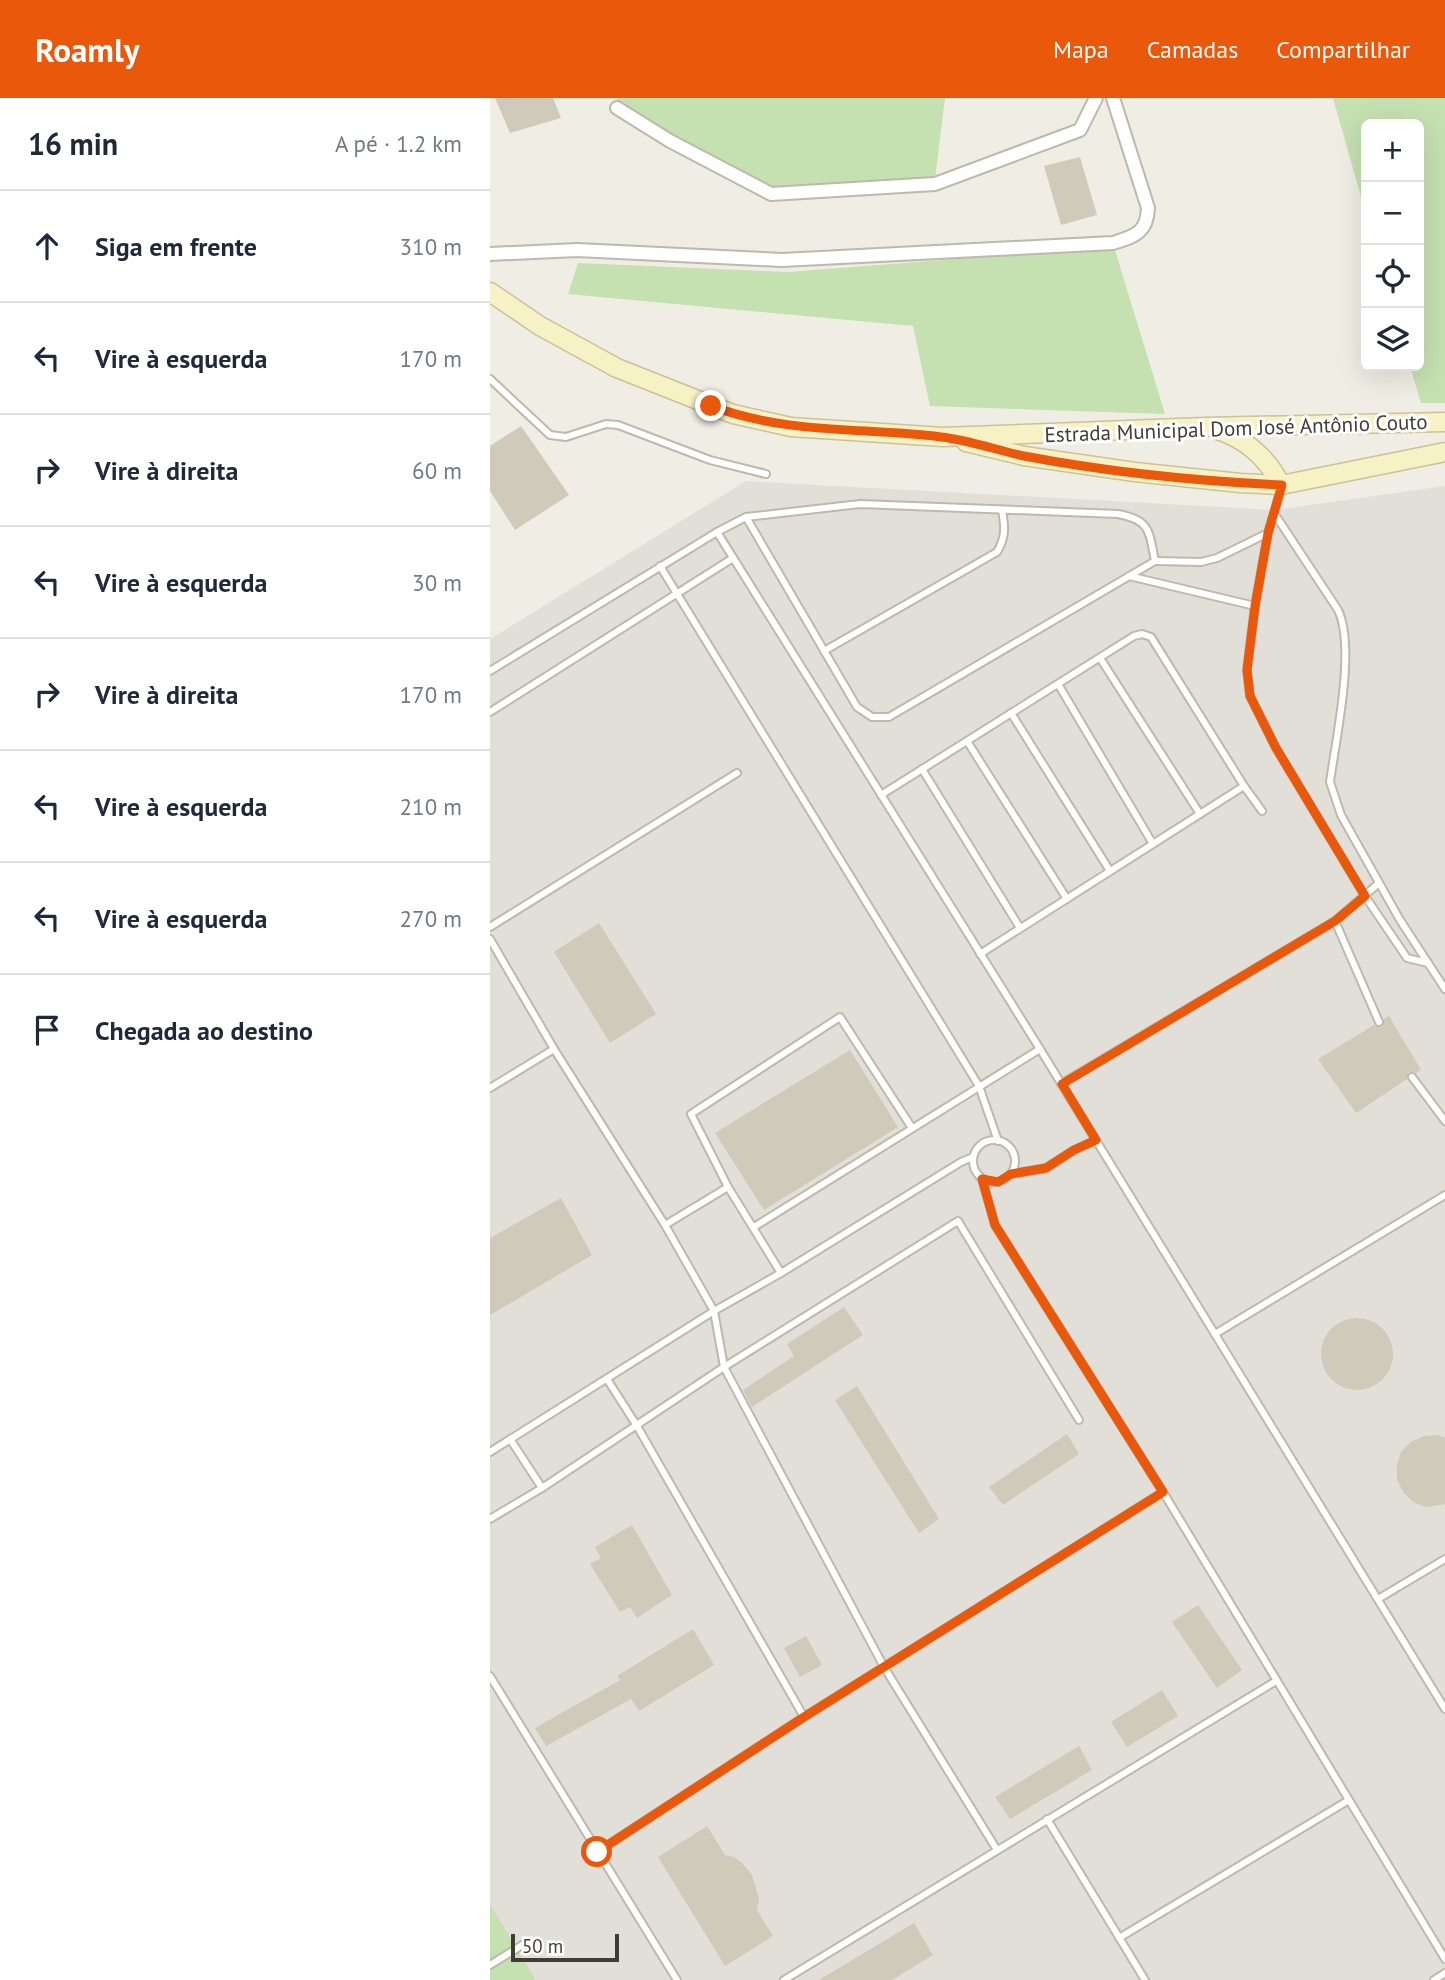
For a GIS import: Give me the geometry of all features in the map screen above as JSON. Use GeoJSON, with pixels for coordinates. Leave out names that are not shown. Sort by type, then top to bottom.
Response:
{"type":"FeatureCollection","features":[{"type":"Feature","properties":{"kind":"main road","name":"Estrada Municipal Dom José Antônio Couto"},"geometry":{"type":"LineString","coordinates":[[490,292],[540,326],[607,363],[733,414],[791,427],[943,437],[1205,427],[1445,422]]}},
{"type":"Feature","properties":{"kind":"main road"},"geometry":{"type":"LineString","coordinates":[[1205,427],[1229,434],[1252,447],[1269,464],[1282,485]]}},
{"type":"Feature","properties":{"kind":"main road","name":"Estrada Municipal Dom José Antônio Couto"},"geometry":{"type":"LineString","coordinates":[[943,437],[1024,456],[1135,472],[1282,485],[1445,452]]}},
{"type":"Feature","properties":{"kind":"main road"},"geometry":{"type":"LineString","coordinates":[[1240,483],[1252,465],[1252,447]]}},
{"type":"Feature","properties":{"kind":"street"},"geometry":{"type":"LineString","coordinates":[[617,108],[670,141],[771,194],[935,184],[1080,130],[1096,98]]}},
{"type":"Feature","properties":{"kind":"street"},"geometry":{"type":"LineString","coordinates":[[490,254],[577,250],[782,260],[1113,243],[1133,237],[1144,228],[1148,219],[1148,208],[1113,98]]}},
{"type":"Feature","properties":{"kind":"lane"},"geometry":{"type":"LineString","coordinates":[[490,379],[550,435],[565,437],[606,424],[618,425],[710,460],[766,474]]}},
{"type":"Feature","properties":{"kind":"lane"},"geometry":{"type":"LineString","coordinates":[[1282,485],[1268,533],[1255,606],[1247,670],[1250,696],[1276,748],[1365,896],[1407,958],[1428,963]]}},
{"type":"Feature","properties":{"kind":"lane"},"geometry":{"type":"LineString","coordinates":[[490,671],[660,566],[746,517],[860,504],[1118,514],[1134,517],[1142,522],[1149,532],[1155,561]]}},
{"type":"Feature","properties":{"kind":"lane"},"geometry":{"type":"LineString","coordinates":[[824,651],[996,552],[1004,540],[1002,510]]}},
{"type":"Feature","properties":{"kind":"lane"},"geometry":{"type":"LineString","coordinates":[[1274,513],[1344,622],[1347,648],[1330,782],[1340,815],[1445,989]]}},
{"type":"Feature","properties":{"kind":"lane"},"geometry":{"type":"LineString","coordinates":[[746,517],[857,707],[872,716],[889,717],[1155,561],[1201,562],[1217,558],[1268,533]]}},
{"type":"Feature","properties":{"kind":"lane"},"geometry":{"type":"LineString","coordinates":[[717,532],[1062,1084],[1445,1709]]}},
{"type":"Feature","properties":{"kind":"lane"},"geometry":{"type":"LineString","coordinates":[[490,712],[733,558]]}},
{"type":"Feature","properties":{"kind":"lane"},"geometry":{"type":"LineString","coordinates":[[660,566],[979,1086],[998,1141],[1012,1150],[1014,1166],[1011,1174]]}},
{"type":"Feature","properties":{"kind":"lane"},"geometry":{"type":"LineString","coordinates":[[1129,576],[1255,606]]}},
{"type":"Feature","properties":{"kind":"lane"},"geometry":{"type":"LineString","coordinates":[[881,794],[1134,636],[1142,634],[1151,636],[1262,811]]}},
{"type":"Feature","properties":{"kind":"lane"},"geometry":{"type":"LineString","coordinates":[[1100,658],[1200,814]]}},
{"type":"Feature","properties":{"kind":"lane"},"geometry":{"type":"LineString","coordinates":[[1058,684],[1153,844]]}},
{"type":"Feature","properties":{"kind":"lane"},"geometry":{"type":"LineString","coordinates":[[1011,713],[1110,872]]}},
{"type":"Feature","properties":{"kind":"lane"},"geometry":{"type":"LineString","coordinates":[[967,741],[1067,899]]}},
{"type":"Feature","properties":{"kind":"lane"},"geometry":{"type":"LineString","coordinates":[[922,769],[1020,928]]}},
{"type":"Feature","properties":{"kind":"lane"},"geometry":{"type":"LineString","coordinates":[[490,927],[737,774]]}},
{"type":"Feature","properties":{"kind":"lane"},"geometry":{"type":"LineString","coordinates":[[980,954],[1244,786]]}},
{"type":"Feature","properties":{"kind":"lane"},"geometry":{"type":"LineString","coordinates":[[1062,1084],[1335,921],[1379,883]]}},
{"type":"Feature","properties":{"kind":"lane"},"geometry":{"type":"LineString","coordinates":[[1335,921],[1380,1022]]}},
{"type":"Feature","properties":{"kind":"lane"},"geometry":{"type":"LineString","coordinates":[[490,939],[554,1049],[665,1225],[714,1311],[724,1367],[884,1667],[997,1850]]}},
{"type":"Feature","properties":{"kind":"lane"},"geometry":{"type":"LineString","coordinates":[[781,1273],[728,1187],[691,1114],[840,1017],[912,1128]]}},
{"type":"Feature","properties":{"kind":"lane"},"geometry":{"type":"LineString","coordinates":[[490,1088],[554,1049]]}},
{"type":"Feature","properties":{"kind":"lane"},"geometry":{"type":"LineString","coordinates":[[754,1227],[997,1076],[1021,1058],[1040,1049]]}},
{"type":"Feature","properties":{"kind":"lane"},"geometry":{"type":"LineString","coordinates":[[1412,1076],[1445,1121]]}},
{"type":"Feature","properties":{"kind":"lane"},"geometry":{"type":"LineString","coordinates":[[982,1179],[998,1182],[1011,1174],[1046,1168],[1096,1140]]}},
{"type":"Feature","properties":{"kind":"lane"},"geometry":{"type":"LineString","coordinates":[[490,1452],[714,1311],[973,1157],[983,1143],[998,1141]]}},
{"type":"Feature","properties":{"kind":"lane"},"geometry":{"type":"LineString","coordinates":[[973,1157],[995,1225],[1163,1492],[1445,1959]]}},
{"type":"Feature","properties":{"kind":"lane"},"geometry":{"type":"LineString","coordinates":[[665,1225],[728,1187]]}},
{"type":"Feature","properties":{"kind":"lane"},"geometry":{"type":"LineString","coordinates":[[1215,1334],[1445,1195]]}},
{"type":"Feature","properties":{"kind":"lane"},"geometry":{"type":"LineString","coordinates":[[490,1519],[542,1488],[724,1367],[958,1221],[1079,1420]]}},
{"type":"Feature","properties":{"kind":"lane"},"geometry":{"type":"LineString","coordinates":[[607,1379],[637,1426],[804,1717]]}},
{"type":"Feature","properties":{"kind":"lane"},"geometry":{"type":"LineString","coordinates":[[510,1439],[542,1488]]}},
{"type":"Feature","properties":{"kind":"lane"},"geometry":{"type":"LineString","coordinates":[[597,1852],[804,1717],[1163,1492]]}},
{"type":"Feature","properties":{"kind":"lane"},"geometry":{"type":"LineString","coordinates":[[1378,1599],[1445,1559]]}},
{"type":"Feature","properties":{"kind":"lane"},"geometry":{"type":"LineString","coordinates":[[490,1676],[677,1980]]}},
{"type":"Feature","properties":{"kind":"lane"},"geometry":{"type":"LineString","coordinates":[[784,1980],[1276,1681]]}},
{"type":"Feature","properties":{"kind":"lane"},"geometry":{"type":"LineString","coordinates":[[1119,1938],[1349,1800]]}},
{"type":"Feature","properties":{"kind":"lane"},"geometry":{"type":"LineString","coordinates":[[1047,1819],[1145,1980]]}},
{"type":"Feature","properties":{"kind":"lane"},"geometry":{"type":"LineString","coordinates":[[490,1965],[524,1944]]}},
{"type":"Feature","properties":{"kind":"lane"},"geometry":{"type":"LineString","coordinates":[[1434,1980],[1445,1973]]}},
{"type":"Feature","properties":{"kind":"shaded area"},"geometry":{"type":"Polygon","coordinates":[[[746,481],[1275,510],[1445,486],[1445,1980],[490,1980],[490,639],[746,481]]]}},
{"type":"Feature","properties":{"kind":"green space"},"geometry":{"type":"Polygon","coordinates":[[[617,98],[945,98],[935,178],[771,188],[670,135],[617,102],[617,98]]]}},
{"type":"Feature","properties":{"kind":"green space"},"geometry":{"type":"Polygon","coordinates":[[[1333,98],[1445,98],[1445,403],[1421,403],[1411,371],[1424,371],[1424,119],[1361,119],[1361,196],[1333,98]]]}},
{"type":"Feature","properties":{"kind":"green space"},"geometry":{"type":"Polygon","coordinates":[[[1114,247],[1165,414],[930,406],[913,326],[568,294],[578,263],[788,272],[1114,247]]]}},
{"type":"Feature","properties":{"kind":"green space"},"geometry":{"type":"Polygon","coordinates":[[[490,1905],[536,1980],[490,1980],[490,1905]]]}},
{"type":"Feature","properties":{"kind":"building"},"geometry":{"type":"Polygon","coordinates":[[[495,98],[553,98],[561,118],[510,133],[495,98]]]}},
{"type":"Feature","properties":{"kind":"building"},"geometry":{"type":"Polygon","coordinates":[[[1080,157],[1097,215],[1061,225],[1044,166],[1080,157]]]}},
{"type":"Feature","properties":{"kind":"building"},"geometry":{"type":"Polygon","coordinates":[[[521,426],[569,495],[515,530],[490,491],[490,446],[521,426]]]}},
{"type":"Feature","properties":{"kind":"building"},"geometry":{"type":"Polygon","coordinates":[[[599,923],[656,1014],[610,1043],[554,952],[599,923]]]}},
{"type":"Feature","properties":{"kind":"building"},"geometry":{"type":"Polygon","coordinates":[[[1389,1016],[1421,1070],[1416,1073],[1409,1072],[1407,1079],[1356,1113],[1318,1059],[1374,1025],[1382,1027],[1384,1019],[1389,1016]]]}},
{"type":"Feature","properties":{"kind":"building"},"geometry":{"type":"Polygon","coordinates":[[[850,1050],[898,1127],[764,1210],[715,1133],[850,1050]]]}},
{"type":"Feature","properties":{"kind":"building"},"geometry":{"type":"Polygon","coordinates":[[[561,1198],[592,1255],[490,1315],[490,1238],[561,1198]]]}},
{"type":"Feature","properties":{"kind":"building"},"geometry":{"type":"Polygon","coordinates":[[[844,1307],[863,1335],[752,1407],[743,1390],[794,1356],[787,1344],[844,1307]]]}},
{"type":"Feature","properties":{"kind":"building"},"geometry":{"type":"Polygon","coordinates":[[[1357,1318],[1377,1324],[1387,1334],[1393,1354],[1387,1374],[1377,1384],[1357,1390],[1337,1384],[1327,1374],[1321,1354],[1327,1334],[1337,1324],[1357,1318]]]}},
{"type":"Feature","properties":{"kind":"building"},"geometry":{"type":"Polygon","coordinates":[[[857,1386],[939,1519],[919,1533],[835,1400],[857,1386]]]}},
{"type":"Feature","properties":{"kind":"building"},"geometry":{"type":"Polygon","coordinates":[[[1067,1434],[1079,1454],[1003,1505],[989,1487],[1067,1434]]]}},
{"type":"Feature","properties":{"kind":"building"},"geometry":{"type":"Polygon","coordinates":[[[1438,1435],[1445,1438],[1445,1504],[1426,1507],[1413,1502],[1403,1492],[1397,1479],[1397,1465],[1401,1452],[1411,1442],[1424,1436],[1438,1435]]]}},
{"type":"Feature","properties":{"kind":"building"},"geometry":{"type":"Polygon","coordinates":[[[632,1525],[672,1595],[637,1618],[630,1607],[620,1612],[590,1564],[601,1558],[595,1547],[632,1525]]]}},
{"type":"Feature","properties":{"kind":"building"},"geometry":{"type":"Polygon","coordinates":[[[1198,1605],[1242,1670],[1217,1688],[1172,1622],[1198,1605]]]}},
{"type":"Feature","properties":{"kind":"building"},"geometry":{"type":"Polygon","coordinates":[[[693,1629],[714,1665],[639,1711],[631,1699],[546,1746],[535,1728],[620,1680],[617,1676],[693,1629]]]}},
{"type":"Feature","properties":{"kind":"building"},"geometry":{"type":"Polygon","coordinates":[[[806,1636],[822,1665],[800,1677],[784,1648],[806,1636]]]}},
{"type":"Feature","properties":{"kind":"building"},"geometry":{"type":"Polygon","coordinates":[[[1162,1690],[1178,1716],[1127,1747],[1111,1722],[1162,1690]]]}},
{"type":"Feature","properties":{"kind":"building"},"geometry":{"type":"Polygon","coordinates":[[[1079,1746],[1092,1770],[1010,1819],[995,1797],[1079,1746]]]}},
{"type":"Feature","properties":{"kind":"building"},"geometry":{"type":"Polygon","coordinates":[[[707,1826],[725,1855],[734,1857],[752,1875],[759,1899],[757,1910],[773,1936],[725,1966],[658,1857],[707,1826]]]}},
{"type":"Feature","properties":{"kind":"building"},"geometry":{"type":"Polygon","coordinates":[[[914,1923],[933,1955],[892,1980],[819,1980],[914,1923]]]}},
{"type":"Feature","properties":{"kind":"route"},"geometry":{"type":"LineString","coordinates":[[597,1852],[804,1717],[1163,1492],[995,1225],[982,1179],[998,1182],[1011,1174],[1046,1168],[1096,1140],[1062,1084],[1335,921],[1365,896],[1276,748],[1250,696],[1247,670],[1255,606],[1268,533],[1282,485],[1135,472],[1024,456],[943,437],[791,427],[763,422],[711,406]]}}]}
